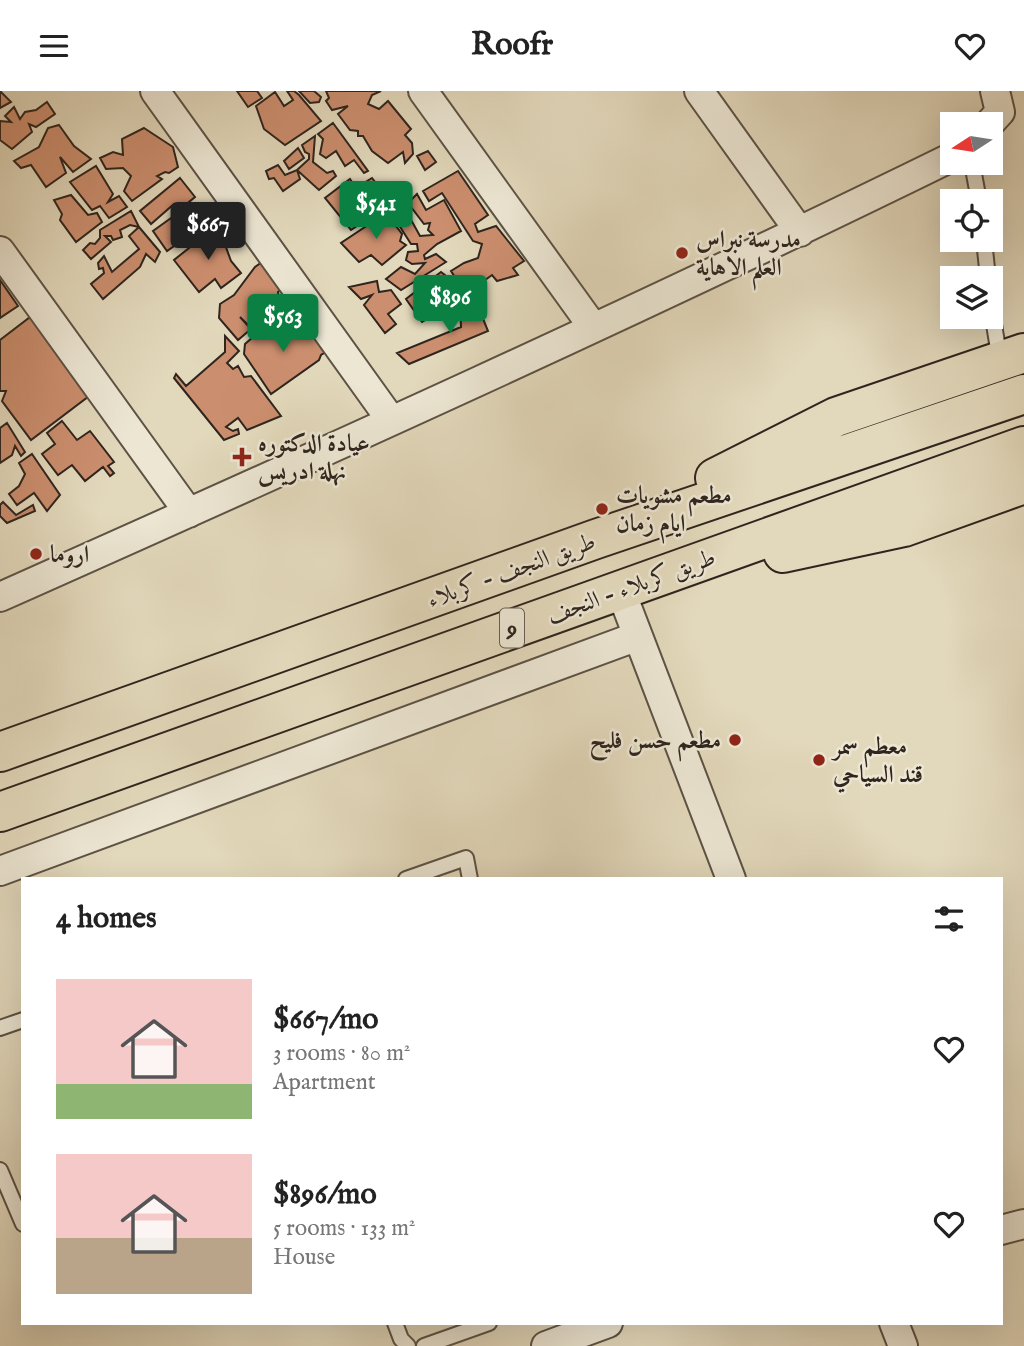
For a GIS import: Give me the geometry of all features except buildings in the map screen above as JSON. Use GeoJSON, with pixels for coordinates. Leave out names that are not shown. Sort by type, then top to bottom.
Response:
{"type":"FeatureCollection","features":[{"type":"Feature","properties":{"kind":"highway"},"geometry":{"type":"LineString","coordinates":[[596,539],[836,417],[1012,358]]}},
{"type":"Feature","properties":{"kind":"highway","name":"طريق النجف - کربلاء"},"geometry":{"type":"LineString","coordinates":[[0,752],[596,539],[1024,394]]}},
{"type":"Feature","properties":{"kind":"highway","name":"طريق کربلاء - النجف"},"geometry":{"type":"LineString","coordinates":[[0,812],[1024,446]]}},
{"type":"Feature","properties":{"kind":"highway"},"geometry":{"type":"LineString","coordinates":[[620,589],[904,527],[1024,484]]}},
{"type":"Feature","properties":{"kind":"street"},"geometry":{"type":"LineString","coordinates":[[155,91],[391,420]]}},
{"type":"Feature","properties":{"kind":"street"},"geometry":{"type":"LineString","coordinates":[[423,91],[593,327]]}},
{"type":"Feature","properties":{"kind":"street"},"geometry":{"type":"LineString","coordinates":[[699,91],[800,232]]}},
{"type":"Feature","properties":{"kind":"street"},"geometry":{"type":"LineString","coordinates":[[995,91],[1000,112]]}},
{"type":"Feature","properties":{"kind":"street"},"geometry":{"type":"LineString","coordinates":[[0,597],[800,232],[940,163]]}},
{"type":"Feature","properties":{"kind":"street"},"geometry":{"type":"LineString","coordinates":[[0,251],[188,513]]}},
{"type":"Feature","properties":{"kind":"street"},"geometry":{"type":"LineString","coordinates":[[620,589],[729,877]]}},
{"type":"Feature","properties":{"kind":"street"},"geometry":{"type":"LineString","coordinates":[[0,871],[638,636]]}},
{"type":"Feature","properties":{"kind":"street"},"geometry":{"type":"LineString","coordinates":[[1003,1229],[1024,1224]]}},
{"type":"Feature","properties":{"kind":"street"},"geometry":{"type":"LineString","coordinates":[[546,1346],[603,1325]]}},
{"type":"Feature","properties":{"kind":"street"},"geometry":{"type":"LineString","coordinates":[[895,1325],[903,1346]]}},
{"type":"Feature","properties":{"kind":"lane"},"geometry":{"type":"LineString","coordinates":[[1001,329],[1012,358]]}},
{"type":"Feature","properties":{"kind":"lane"},"geometry":{"type":"LineString","coordinates":[[412,877],[466,858],[470,877]]}},
{"type":"Feature","properties":{"kind":"lane"},"geometry":{"type":"LineString","coordinates":[[0,1028],[21,1021]]}},
{"type":"Feature","properties":{"kind":"lane"},"geometry":{"type":"LineString","coordinates":[[0,1170],[21,1219]]}},
{"type":"Feature","properties":{"kind":"lane"},"geometry":{"type":"LineString","coordinates":[[396,1325],[401,1339],[408,1346]]}},
{"type":"Feature","properties":{"kind":"lane"},"geometry":{"type":"LineString","coordinates":[[424,1346],[483,1325]]}},
{"type":"Feature","properties":{"kind":"place","name":"مدرسة نبراس العلم الاهاية"},"geometry":{"type":"Point","coordinates":[682,253]}},
{"type":"Feature","properties":{"kind":"place","name":"عيادة الدكتوره نهلة ادريس"},"geometry":{"type":"Point","coordinates":[242,457]}},
{"type":"Feature","properties":{"kind":"place","name":"مطعم مشويات ايام زمان"},"geometry":{"type":"Point","coordinates":[602,509]}},
{"type":"Feature","properties":{"kind":"place","name":"اروما"},"geometry":{"type":"Point","coordinates":[36,554]}},
{"type":"Feature","properties":{"kind":"place","name":"مطعم حسن فليح"},"geometry":{"type":"Point","coordinates":[735,740]}},
{"type":"Feature","properties":{"kind":"place","name":"معطم سمر قند السياحي"},"geometry":{"type":"Point","coordinates":[819,760]}}]}
